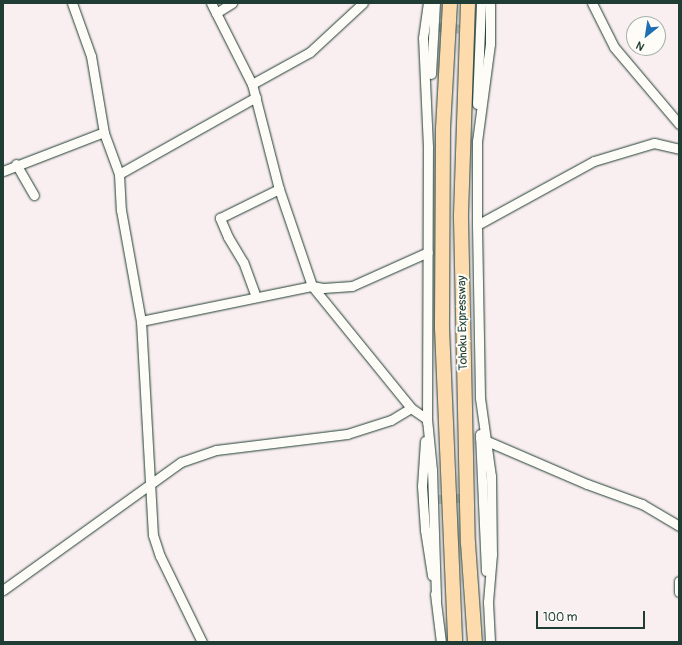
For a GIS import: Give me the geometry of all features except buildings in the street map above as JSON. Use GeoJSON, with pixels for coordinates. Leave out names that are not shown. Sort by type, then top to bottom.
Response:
{"type":"FeatureCollection","features":[{"type":"Feature","properties":{"kind":"highway","name":"Tohoku Expressway"},"geometry":{"type":"LineString","coordinates":[[450,3],[443,136],[442,328],[455,642]]}},
{"type":"Feature","properties":{"kind":"highway","name":"Tohoku Expressway"},"geometry":{"type":"LineString","coordinates":[[468,3],[461,218],[468,536],[475,642]]}},
{"type":"Feature","properties":{"kind":"street"},"geometry":{"type":"LineString","coordinates":[[72,3],[91,56],[104,132],[119,174],[121,210],[141,321],[151,457],[149,486],[156,542],[202,642]]}},
{"type":"Feature","properties":{"kind":"street"},"geometry":{"type":"LineString","coordinates":[[211,3],[252,84],[280,190],[312,286],[411,408],[427,419],[435,500],[436,599]]}},
{"type":"Feature","properties":{"kind":"street"},"geometry":{"type":"LineString","coordinates":[[216,13],[232,3]]}},
{"type":"Feature","properties":{"kind":"street"},"geometry":{"type":"LineString","coordinates":[[252,84],[310,52],[363,3]]}},
{"type":"Feature","properties":{"kind":"street"},"geometry":{"type":"LineString","coordinates":[[428,3],[424,38],[427,109],[427,419],[422,486],[428,558],[436,599],[441,642]]}},
{"type":"Feature","properties":{"kind":"street"},"geometry":{"type":"LineString","coordinates":[[427,109],[435,26],[435,3]]}},
{"type":"Feature","properties":{"kind":"street"},"geometry":{"type":"LineString","coordinates":[[481,3],[478,30],[477,225],[480,398],[484,438],[491,476],[492,554],[488,602]]}},
{"type":"Feature","properties":{"kind":"street"},"geometry":{"type":"LineString","coordinates":[[477,141],[490,44],[490,3]]}},
{"type":"Feature","properties":{"kind":"street"},"geometry":{"type":"LineString","coordinates":[[592,3],[614,47],[679,124]]}},
{"type":"Feature","properties":{"kind":"street"},"geometry":{"type":"LineString","coordinates":[[119,174],[256,97]]}},
{"type":"Feature","properties":{"kind":"street"},"geometry":{"type":"LineString","coordinates":[[3,171],[16,164],[104,132]]}},
{"type":"Feature","properties":{"kind":"street"},"geometry":{"type":"LineString","coordinates":[[477,225],[594,161],[654,143],[679,149]]}},
{"type":"Feature","properties":{"kind":"street"},"geometry":{"type":"LineString","coordinates":[[16,164],[34,195]]}},
{"type":"Feature","properties":{"kind":"street"},"geometry":{"type":"LineString","coordinates":[[256,297],[243,262],[228,237],[220,218],[280,190]]}},
{"type":"Feature","properties":{"kind":"street"},"geometry":{"type":"LineString","coordinates":[[141,321],[312,286],[323,288],[352,286],[428,252]]}},
{"type":"Feature","properties":{"kind":"street"},"geometry":{"type":"LineString","coordinates":[[3,590],[181,462],[216,450],[347,434],[391,420],[411,408]]}},
{"type":"Feature","properties":{"kind":"street"},"geometry":{"type":"LineString","coordinates":[[484,438],[480,497],[490,642]]}},
{"type":"Feature","properties":{"kind":"street"},"geometry":{"type":"LineString","coordinates":[[484,438],[586,484],[642,504],[679,526]]}},
{"type":"Feature","properties":{"kind":"street"},"geometry":{"type":"LineString","coordinates":[[679,581],[679,592]]}},
{"type":"Feature","properties":{"kind":"tunnel"},"geometry":{"type":"LineString","coordinates":[[437,27],[477,30]]}},
{"type":"Feature","properties":{"kind":"tunnel"},"geometry":{"type":"LineString","coordinates":[[438,499],[477,497]]}}]}
